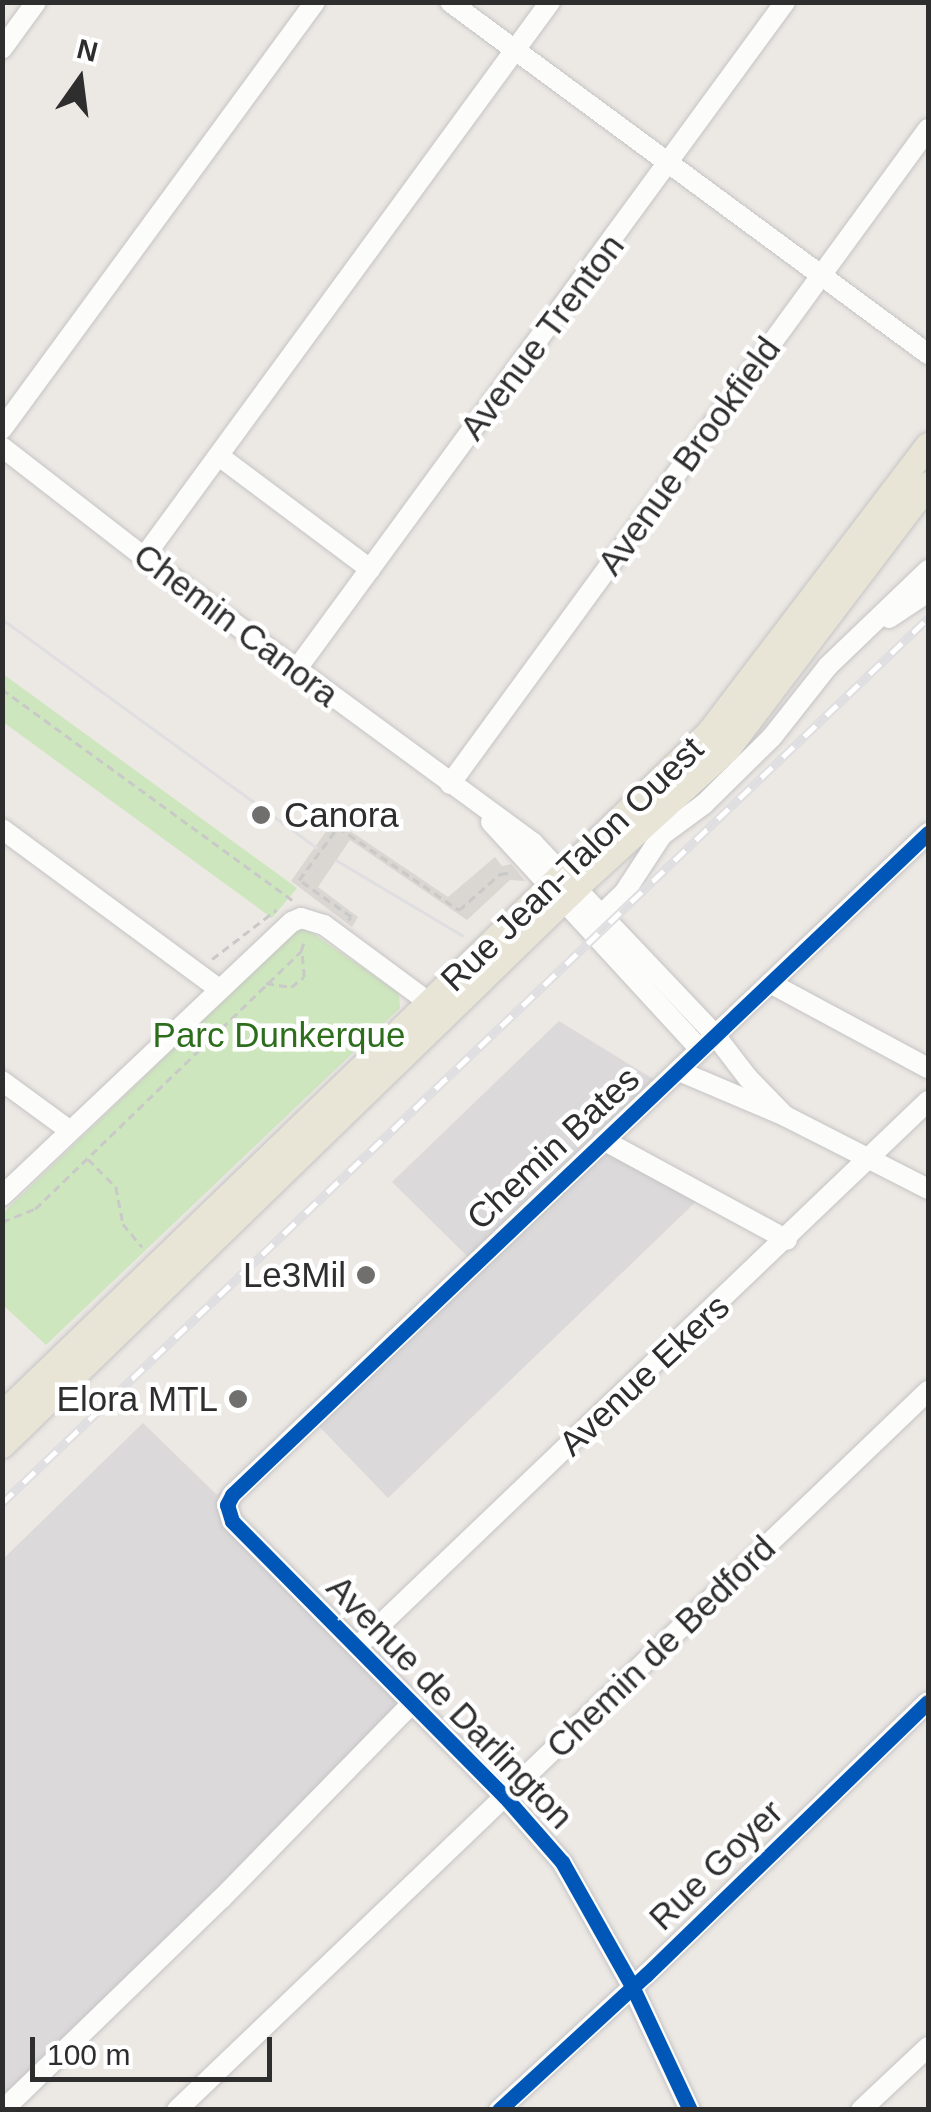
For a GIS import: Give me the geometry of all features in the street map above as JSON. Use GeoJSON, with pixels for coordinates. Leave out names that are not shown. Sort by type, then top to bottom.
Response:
{"type":"FeatureCollection","features":[{"type":"Feature","properties":{"kind":"main road","name":"Rue Jean-Talon Ouest"},"geometry":{"type":"LineString","coordinates":[[2,1445],[563,887],[719,722],[928,445]]}},
{"type":"Feature","properties":{"kind":"main road","name":"Rue Jean-Talon Ouest"},"geometry":{"type":"LineString","coordinates":[[563,887],[749,724],[928,484]]}},
{"type":"Feature","properties":{"kind":"main road","name":"Rue Jean-Talon Ouest"},"geometry":{"type":"LineString","coordinates":[[2,1414],[438,1008]]}},
{"type":"Feature","properties":{"kind":"street"},"geometry":{"type":"LineString","coordinates":[[2,49],[36,2]]}},
{"type":"Feature","properties":{"kind":"street"},"geometry":{"type":"LineString","coordinates":[[2,430],[316,2]]}},
{"type":"Feature","properties":{"kind":"street"},"geometry":{"type":"LineString","coordinates":[[450,2],[928,354]]}},
{"type":"Feature","properties":{"kind":"street"},"geometry":{"type":"LineString","coordinates":[[144,556],[550,2]]}},
{"type":"Feature","properties":{"kind":"street","name":"Avenue Trenton"},"geometry":{"type":"LineString","coordinates":[[296,670],[786,2]]}},
{"type":"Feature","properties":{"kind":"street","name":"Avenue Brookfield"},"geometry":{"type":"LineString","coordinates":[[450,784],[928,129]]}},
{"type":"Feature","properties":{"kind":"street","name":"Chemin Canora"},"geometry":{"type":"LineString","coordinates":[[2,446],[472,800],[563,887]]}},
{"type":"Feature","properties":{"kind":"street"},"geometry":{"type":"LineString","coordinates":[[219,456],[370,568]]}},
{"type":"Feature","properties":{"kind":"street"},"geometry":{"type":"LineString","coordinates":[[602,914],[624,893],[662,835],[704,804],[772,737],[812,684],[928,570]]}},
{"type":"Feature","properties":{"kind":"street"},"geometry":{"type":"LineString","coordinates":[[869,628],[928,592]]}},
{"type":"Feature","properties":{"kind":"street"},"geometry":{"type":"LineString","coordinates":[[2,829],[218,988]]}},
{"type":"Feature","properties":{"kind":"street","name":"Chemin Bates"},"geometry":{"type":"LineString","coordinates":[[228,1512],[232,1495],[928,833]]}},
{"type":"Feature","properties":{"kind":"street"},"geometry":{"type":"LineString","coordinates":[[563,887],[602,914],[708,1042]]}},
{"type":"Feature","properties":{"kind":"street"},"geometry":{"type":"LineString","coordinates":[[563,887],[708,1042],[785,1116]]}},
{"type":"Feature","properties":{"kind":"street"},"geometry":{"type":"LineString","coordinates":[[2,1196],[282,928],[324,925],[438,1008]]}},
{"type":"Feature","properties":{"kind":"street"},"geometry":{"type":"LineString","coordinates":[[770,982],[928,1068]]}},
{"type":"Feature","properties":{"kind":"street"},"geometry":{"type":"LineString","coordinates":[[679,1070],[785,1116],[928,1188]]}},
{"type":"Feature","properties":{"kind":"street"},"geometry":{"type":"LineString","coordinates":[[2,1082],[69,1130]]}},
{"type":"Feature","properties":{"kind":"street","name":"Avenue Ekers"},"geometry":{"type":"LineString","coordinates":[[357,1647],[873,1159],[928,1101]]}},
{"type":"Feature","properties":{"kind":"street"},"geometry":{"type":"LineString","coordinates":[[605,1142],[787,1240]]}},
{"type":"Feature","properties":{"kind":"street","name":"Chemin de Bedford"},"geometry":{"type":"LineString","coordinates":[[177,2110],[928,1391]]}},
{"type":"Feature","properties":{"kind":"street","name":"Avenue de Darlington"},"geometry":{"type":"LineString","coordinates":[[228,1512],[562,1862],[632,1986],[690,2110]]}},
{"type":"Feature","properties":{"kind":"street"},"geometry":{"type":"LineString","coordinates":[[3,2110],[221,1898],[412,1702]]}},
{"type":"Feature","properties":{"kind":"street","name":"Rue Goyer"},"geometry":{"type":"LineString","coordinates":[[499,2110],[928,1702]]}},
{"type":"Feature","properties":{"kind":"street"},"geometry":{"type":"LineString","coordinates":[[860,2110],[928,2047]]}},
{"type":"Feature","properties":{"kind":"path"},"geometry":{"type":"LineString","coordinates":[[2,689],[297,904],[271,911],[224,955],[213,960],[200,955]]}},
{"type":"Feature","properties":{"kind":"path"},"geometry":{"type":"LineString","coordinates":[[344,925],[351,916],[299,880],[315,852],[338,826],[459,910],[500,874],[520,871]]}},
{"type":"Feature","properties":{"kind":"path"},"geometry":{"type":"LineString","coordinates":[[266,984],[292,987],[304,977],[302,924]]}},
{"type":"Feature","properties":{"kind":"path"},"geometry":{"type":"LineString","coordinates":[[2,1222],[35,1209],[302,951]]}},
{"type":"Feature","properties":{"kind":"path"},"geometry":{"type":"LineString","coordinates":[[91,1141],[99,1148]]}},
{"type":"Feature","properties":{"kind":"path"},"geometry":{"type":"LineString","coordinates":[[87,1158],[116,1188],[123,1224],[147,1254]]}},
{"type":"Feature","properties":{"kind":"shaded area"},"geometry":{"type":"Polygon","coordinates":[[[334,820],[448,897],[495,857],[502,866],[511,864],[525,881],[510,880],[467,920],[350,840],[318,887],[358,917],[352,927],[291,881],[334,820]]]}},
{"type":"Feature","properties":{"kind":"shaded area"},"geometry":{"type":"Polygon","coordinates":[[[559,1021],[658,1082],[606,1141],[707,1191],[388,1498],[312,1419],[227,1505],[412,1703],[3,2110],[3,1559],[143,1423],[217,1495],[468,1257],[392,1182],[559,1021]]]}},
{"type":"Feature","properties":{"kind":"green space"},"geometry":{"type":"Polygon","coordinates":[[[3,674],[297,888],[272,918],[3,722],[3,674]]]}},
{"type":"Feature","properties":{"kind":"green space","name":"Parc Dunkerque"},"geometry":{"type":"Polygon","coordinates":[[[298,929],[308,930],[399,993],[400,1008],[46,1345],[3,1305],[2,1214],[298,929]]]}},
{"type":"Feature","properties":{"kind":"tram line"},"geometry":{"type":"LineString","coordinates":[[2,619],[316,847]]}},
{"type":"Feature","properties":{"kind":"tram line"},"geometry":{"type":"LineString","coordinates":[[336,860],[462,935]]}},
{"type":"Feature","properties":{"kind":"railway"},"geometry":{"type":"LineString","coordinates":[[2,1503],[928,618]]}},
{"type":"Feature","properties":{"kind":"cycle path"},"geometry":{"type":"LineString","coordinates":[[690,2110],[632,1986],[562,1862],[505,1797],[232,1521],[227,1505],[232,1495],[928,833]]}},
{"type":"Feature","properties":{"kind":"cycle path"},"geometry":{"type":"LineString","coordinates":[[499,2110],[646,1975],[928,1702]]}},
{"type":"Feature","properties":{"kind":"place","name":"Canora"},"geometry":{"type":"Point","coordinates":[261,815]}},
{"type":"Feature","properties":{"kind":"place","name":"Le3Mil"},"geometry":{"type":"Point","coordinates":[366,1275]}},
{"type":"Feature","properties":{"kind":"place","name":"Elora MTL"},"geometry":{"type":"Point","coordinates":[238,1399]}}]}
